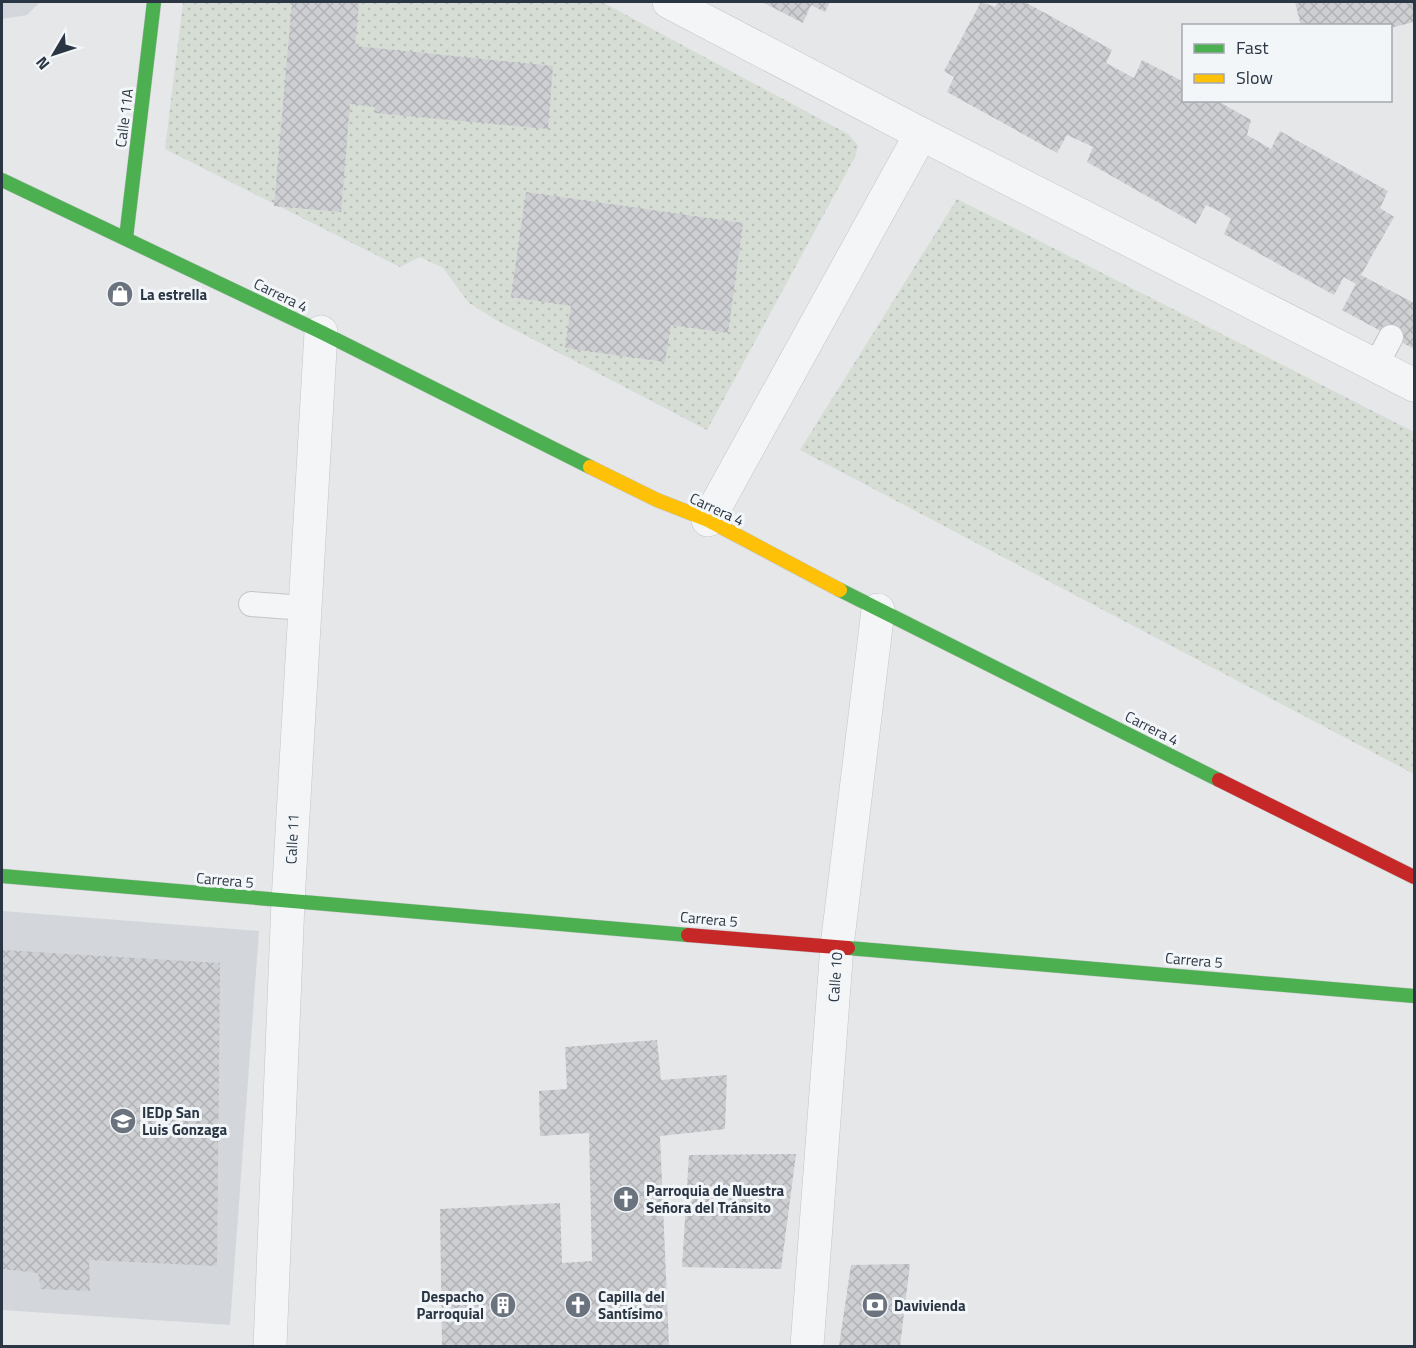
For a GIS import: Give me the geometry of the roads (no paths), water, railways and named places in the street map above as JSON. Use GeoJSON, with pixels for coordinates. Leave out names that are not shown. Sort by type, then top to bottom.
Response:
{"type":"FeatureCollection","features":[{"type":"Feature","properties":{"kind":"street","name":"Calle 11A"},"geometry":{"type":"LineString","coordinates":[[126,238],[154,2]]}},
{"type":"Feature","properties":{"kind":"street"},"geometry":{"type":"LineString","coordinates":[[669,2],[921,134],[1414,385]]}},
{"type":"Feature","properties":{"kind":"street"},"geometry":{"type":"LineString","coordinates":[[708,520],[921,134]]}},
{"type":"Feature","properties":{"kind":"street","name":"Carrera 4"},"geometry":{"type":"LineString","coordinates":[[2,180],[321,332],[657,500],[708,520],[878,610],[1414,877]]}},
{"type":"Feature","properties":{"kind":"street","name":"Calle 11"},"geometry":{"type":"LineString","coordinates":[[270,1347],[288,902],[321,332]]}},
{"type":"Feature","properties":{"kind":"street","name":"Calle 10"},"geometry":{"type":"LineString","coordinates":[[807,1347],[837,946],[878,610]]}},
{"type":"Feature","properties":{"kind":"street","name":"Carrera 5"},"geometry":{"type":"LineString","coordinates":[[2,876],[1414,996]]}},
{"type":"Feature","properties":{"kind":"lane"},"geometry":{"type":"LineString","coordinates":[[1376,365],[1391,337]]}},
{"type":"Feature","properties":{"kind":"lane"},"geometry":{"type":"LineString","coordinates":[[251,604],[305,608]]}},
{"type":"Feature","properties":{"kind":"place","name":"La estrella"},"geometry":{"type":"Point","coordinates":[120,294]}},
{"type":"Feature","properties":{"kind":"place","name":"IEDp San Luis Gonzaga"},"geometry":{"type":"Point","coordinates":[123,1121]}},
{"type":"Feature","properties":{"kind":"place","name":"Parroquia de Nuestra Señora del Tránsito"},"geometry":{"type":"Point","coordinates":[626,1199]}},
{"type":"Feature","properties":{"kind":"place","name":"Despacho Parroquial"},"geometry":{"type":"Point","coordinates":[503,1305]}},
{"type":"Feature","properties":{"kind":"place","name":"Capilla del Santísimo"},"geometry":{"type":"Point","coordinates":[578,1305]}},
{"type":"Feature","properties":{"kind":"place","name":"Davivienda"},"geometry":{"type":"Point","coordinates":[875,1305]}}]}
